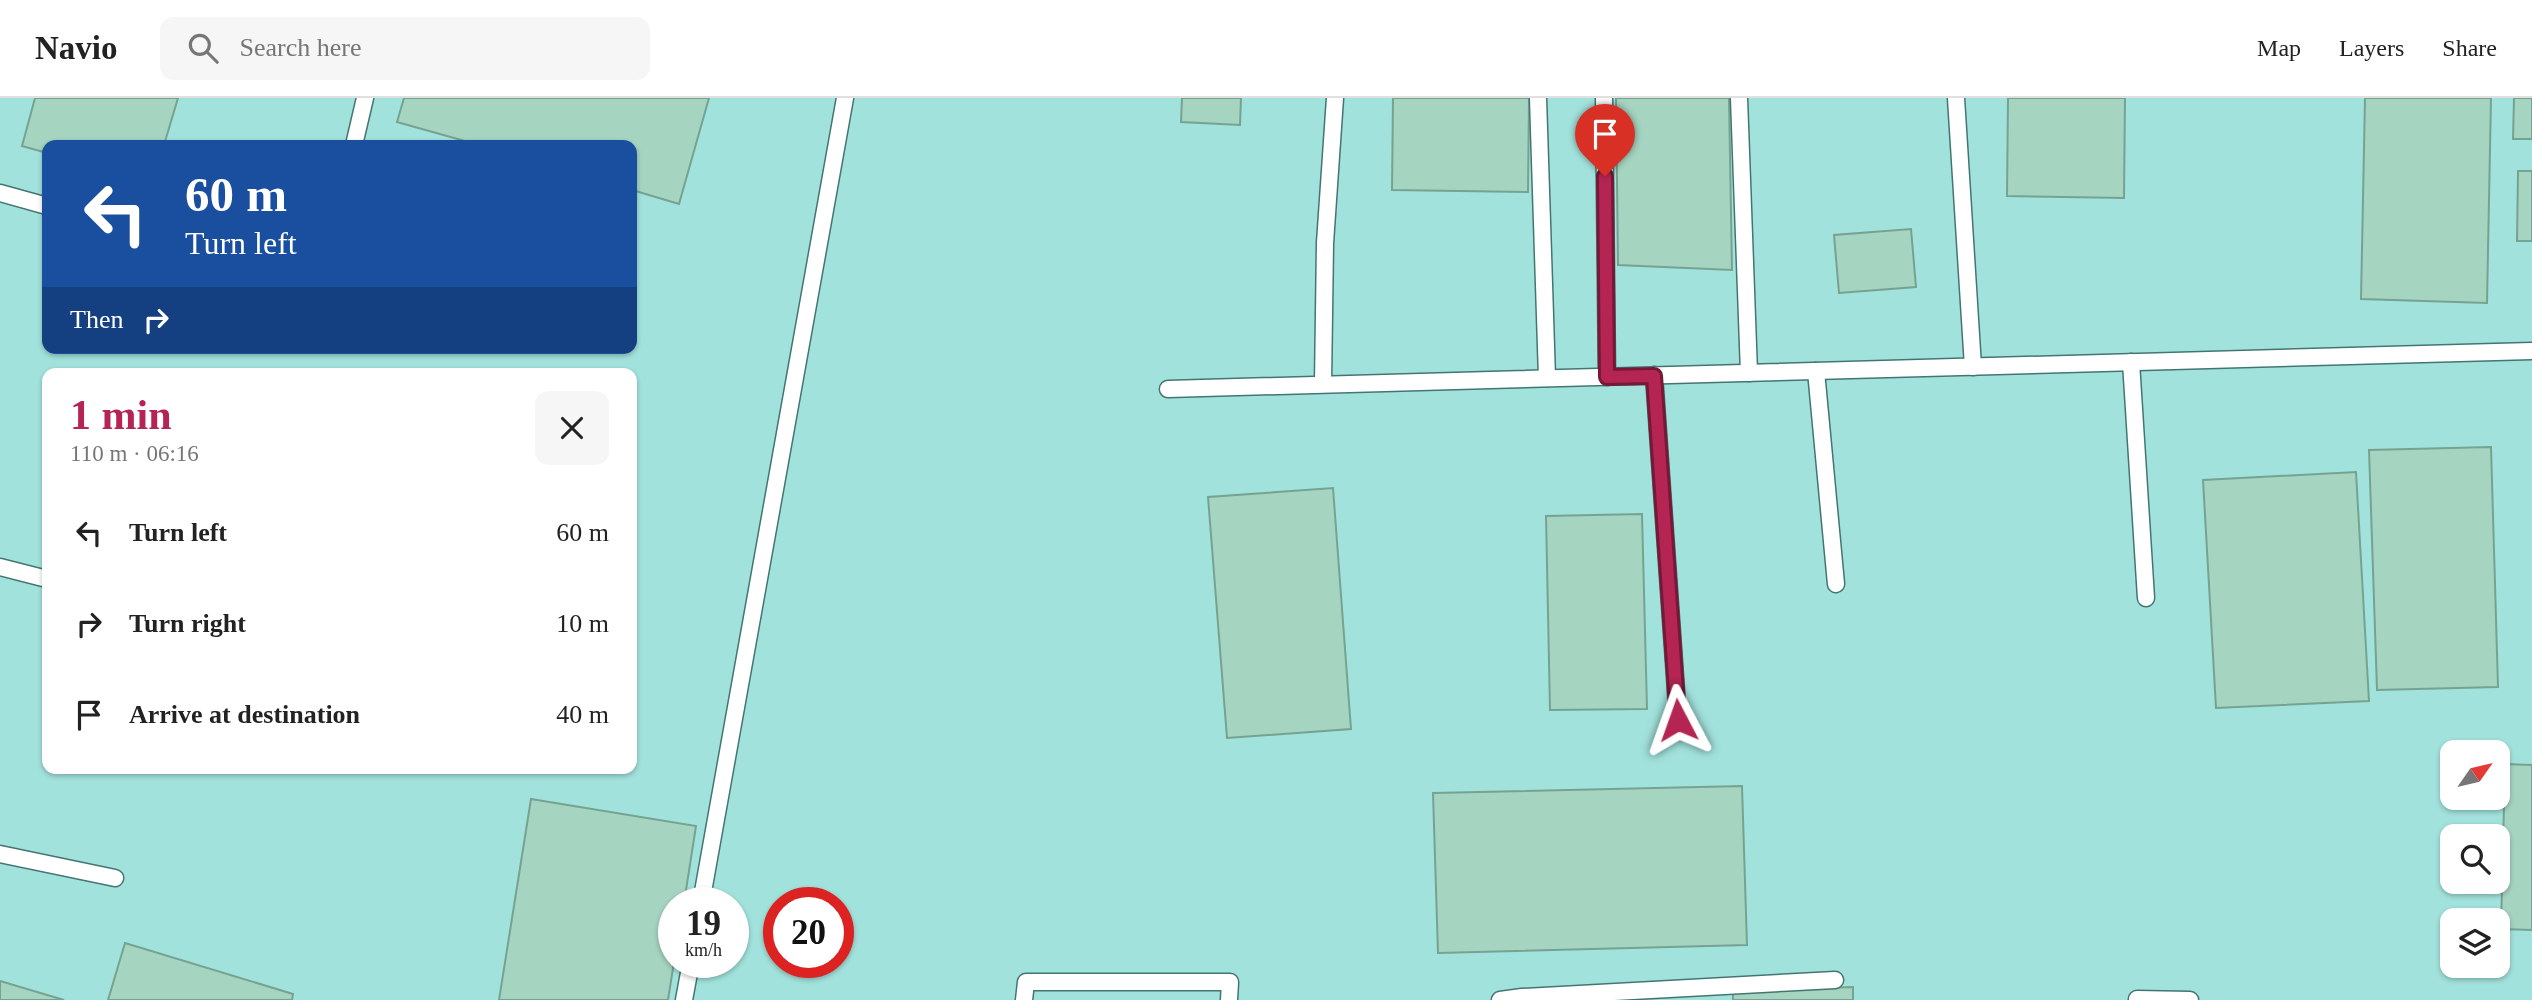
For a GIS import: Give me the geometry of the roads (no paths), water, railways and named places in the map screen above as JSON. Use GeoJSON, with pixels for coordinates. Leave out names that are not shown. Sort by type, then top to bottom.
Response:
{"type":"FeatureCollection","features":[{"type":"Feature","properties":{"kind":"lane"},"geometry":{"type":"LineString","coordinates":[[355,140],[365,98]]}},
{"type":"Feature","properties":{"kind":"lane"},"geometry":{"type":"LineString","coordinates":[[704,887],[845,98]]}},
{"type":"Feature","properties":{"kind":"lane"},"geometry":{"type":"LineString","coordinates":[[1323,384],[1325,243],[1335,98]]}},
{"type":"Feature","properties":{"kind":"lane"},"geometry":{"type":"LineString","coordinates":[[1538,98],[1547,378]]}},
{"type":"Feature","properties":{"kind":"lane"},"geometry":{"type":"LineString","coordinates":[[1604,98],[1607,377]]}},
{"type":"Feature","properties":{"kind":"lane"},"geometry":{"type":"LineString","coordinates":[[1739,98],[1749,373]]}},
{"type":"Feature","properties":{"kind":"lane"},"geometry":{"type":"LineString","coordinates":[[1956,98],[1973,367]]}},
{"type":"Feature","properties":{"kind":"lane"},"geometry":{"type":"LineString","coordinates":[[0,193],[42,205]]}},
{"type":"Feature","properties":{"kind":"lane"},"geometry":{"type":"LineString","coordinates":[[1168,389],[2532,351]]}},
{"type":"Feature","properties":{"kind":"lane"},"geometry":{"type":"LineString","coordinates":[[2130,362],[2146,598]]}},
{"type":"Feature","properties":{"kind":"lane"},"geometry":{"type":"LineString","coordinates":[[1816,371],[1836,584]]}},
{"type":"Feature","properties":{"kind":"lane"},"geometry":{"type":"LineString","coordinates":[[1654,376],[1678,720]]}},
{"type":"Feature","properties":{"kind":"lane"},"geometry":{"type":"LineString","coordinates":[[0,568],[42,578]]}},
{"type":"Feature","properties":{"kind":"lane"},"geometry":{"type":"LineString","coordinates":[[0,854],[115,878]]}},
{"type":"Feature","properties":{"kind":"lane"},"geometry":{"type":"LineString","coordinates":[[684,1000],[688,978]]}},
{"type":"Feature","properties":{"kind":"lane"},"geometry":{"type":"LineString","coordinates":[[1500,1000],[1835,980]]}},
{"type":"Feature","properties":{"kind":"lane"},"geometry":{"type":"LineString","coordinates":[[1024,1000],[1026,982],[1230,982],[1229,1000]]}},
{"type":"Feature","properties":{"kind":"lane"},"geometry":{"type":"LineString","coordinates":[[2137,999],[2190,1000]]}}]}
